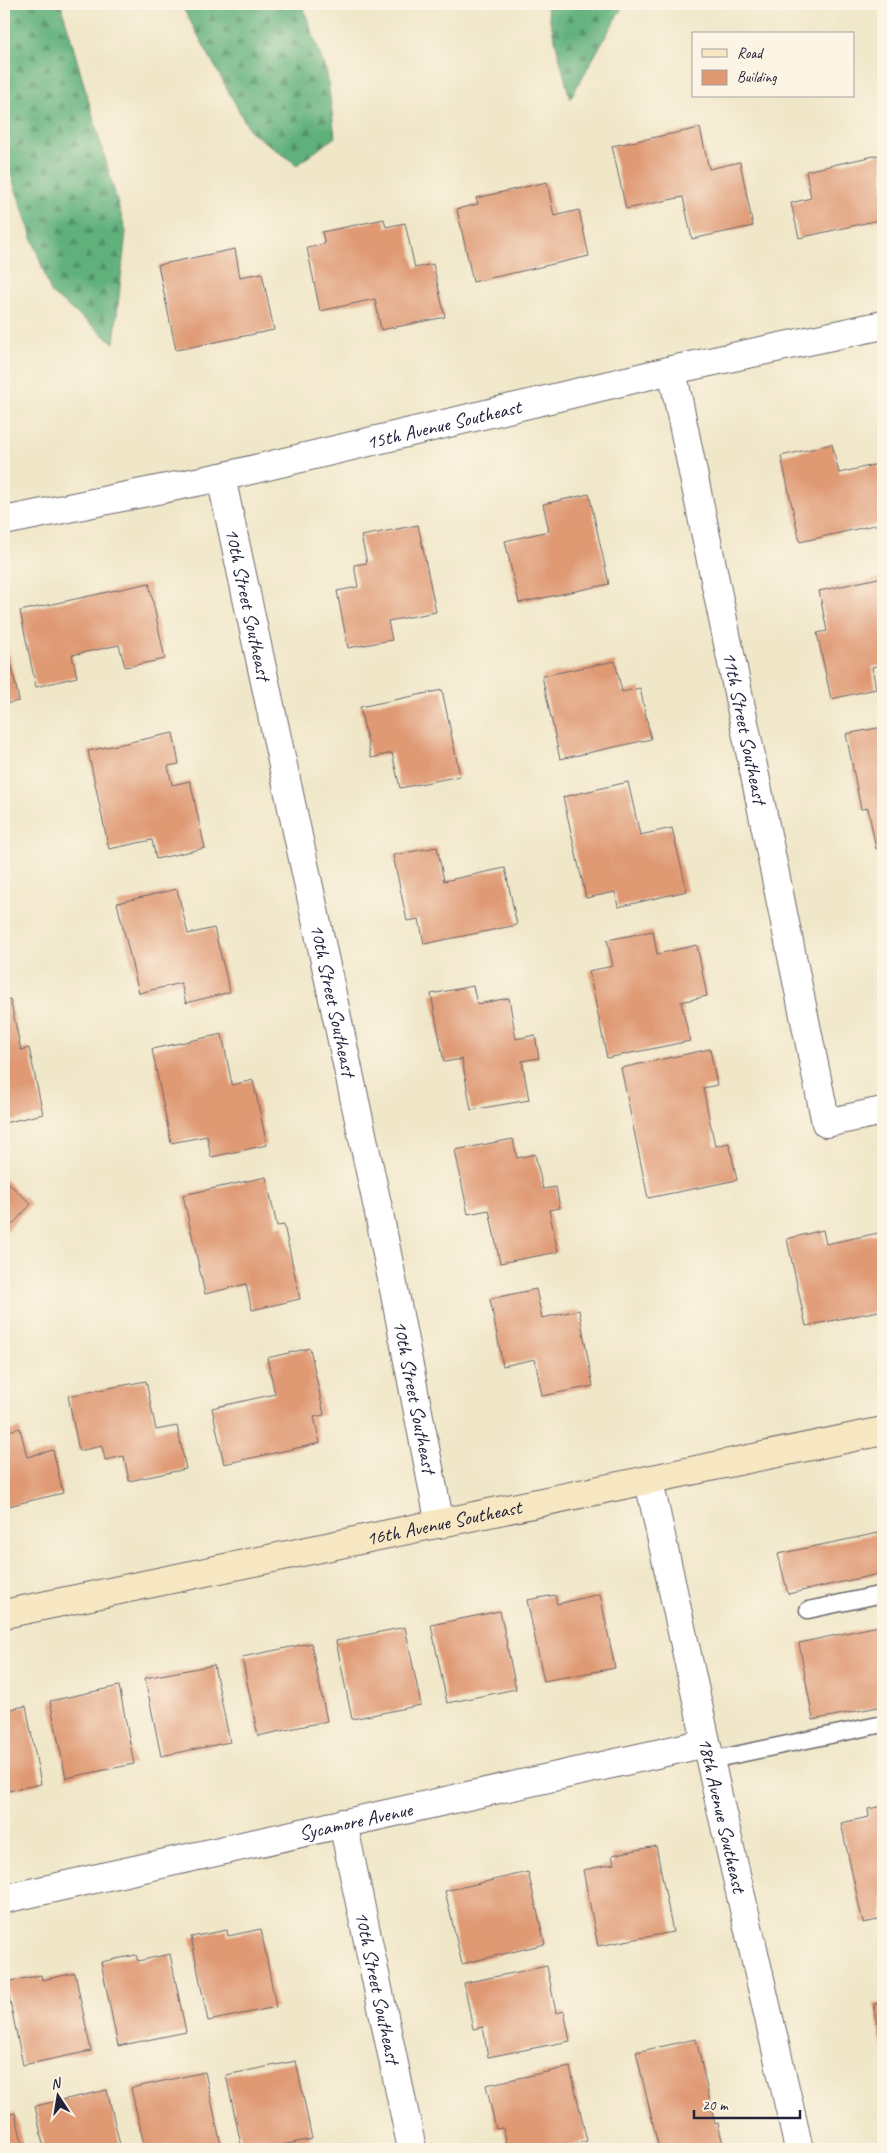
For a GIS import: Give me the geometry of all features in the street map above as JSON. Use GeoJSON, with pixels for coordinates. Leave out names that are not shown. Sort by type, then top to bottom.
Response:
{"type":"FeatureCollection","features":[{"type":"Feature","properties":{"kind":"street","name":"15th Avenue Southeast"},"geometry":{"type":"LineString","coordinates":[[4,521],[221,477],[672,370],[883,325]]}},
{"type":"Feature","properties":{"kind":"street","name":"11th Street Southeast"},"geometry":{"type":"LineString","coordinates":[[672,370],[826,1123],[883,1111]]}},
{"type":"Feature","properties":{"kind":"street","name":"10th Street Southeast"},"geometry":{"type":"LineString","coordinates":[[221,477],[379,1214],[440,1524]]}},
{"type":"Feature","properties":{"kind":"street","name":"16th Avenue Southeast"},"geometry":{"type":"LineString","coordinates":[[4,1614],[883,1430]]}},
{"type":"Feature","properties":{"kind":"street","name":"18th Avenue Southeast"},"geometry":{"type":"LineString","coordinates":[[649,1480],[799,2149]]}},
{"type":"Feature","properties":{"kind":"street","name":"Sycamore Avenue"},"geometry":{"type":"LineString","coordinates":[[4,1899],[343,1823],[709,1752]]}},
{"type":"Feature","properties":{"kind":"street","name":"10th Street Southeast"},"geometry":{"type":"LineString","coordinates":[[343,1823],[412,2149]]}},
{"type":"Feature","properties":{"kind":"lane"},"geometry":{"type":"LineString","coordinates":[[808,1610],[883,1594]]}},
{"type":"Feature","properties":{"kind":"lane"},"geometry":{"type":"LineString","coordinates":[[709,1752],[883,1724]]}},
{"type":"Feature","properties":{"kind":"green space"},"geometry":{"type":"Polygon","coordinates":[[[4,4],[61,4],[126,232],[114,343],[51,293],[4,155],[4,4]]]}},
{"type":"Feature","properties":{"kind":"green space"},"geometry":{"type":"Polygon","coordinates":[[[181,4],[302,4],[327,74],[335,137],[297,165],[250,131],[181,4]]]}},
{"type":"Feature","properties":{"kind":"green space"},"geometry":{"type":"Polygon","coordinates":[[[546,4],[624,4],[570,99],[546,4]]]}},
{"type":"Feature","properties":{"kind":"building"},"geometry":{"type":"Polygon","coordinates":[[[700,128],[709,169],[740,162],[753,226],[692,239],[683,197],[626,209],[612,146],[700,128]]]}},
{"type":"Feature","properties":{"kind":"building"},"geometry":{"type":"Polygon","coordinates":[[[883,154],[883,219],[799,238],[791,203],[811,198],[806,171],[883,154]]]}},
{"type":"Feature","properties":{"kind":"building"},"geometry":{"type":"Polygon","coordinates":[[[547,182],[554,216],[579,210],[589,256],[473,282],[457,209],[478,204],[476,198],[547,182]]]}},
{"type":"Feature","properties":{"kind":"building"},"geometry":{"type":"Polygon","coordinates":[[[384,219],[386,227],[405,223],[415,268],[433,264],[445,317],[381,330],[375,299],[320,311],[307,248],[325,244],[322,232],[384,219]]]}},
{"type":"Feature","properties":{"kind":"building"},"geometry":{"type":"Polygon","coordinates":[[[235,249],[240,277],[262,273],[274,330],[176,350],[158,265],[235,249]]]}},
{"type":"Feature","properties":{"kind":"building"},"geometry":{"type":"Polygon","coordinates":[[[832,444],[839,473],[878,464],[883,488],[883,523],[800,542],[781,456],[832,444]]]}},
{"type":"Feature","properties":{"kind":"building"},"geometry":{"type":"Polygon","coordinates":[[[589,494],[609,584],[519,603],[505,541],[549,531],[543,504],[589,494]]]}},
{"type":"Feature","properties":{"kind":"building"},"geometry":{"type":"Polygon","coordinates":[[[418,525],[436,612],[388,621],[392,640],[348,648],[337,591],[358,587],[354,565],[367,563],[361,536],[418,525]]]}},
{"type":"Feature","properties":{"kind":"building"},"geometry":{"type":"Polygon","coordinates":[[[883,577],[883,665],[872,667],[876,689],[831,699],[817,633],[827,631],[819,591],[883,577]]]}},
{"type":"Feature","properties":{"kind":"building"},"geometry":{"type":"Polygon","coordinates":[[[149,583],[165,659],[125,667],[119,645],[72,655],[77,677],[36,687],[20,611],[149,583]]]}},
{"type":"Feature","properties":{"kind":"building"},"geometry":{"type":"Polygon","coordinates":[[[4,643],[7,643],[19,701],[4,704],[4,643]]]}},
{"type":"Feature","properties":{"kind":"building"},"geometry":{"type":"Polygon","coordinates":[[[615,661],[622,692],[640,688],[651,739],[560,759],[542,676],[615,661]]]}},
{"type":"Feature","properties":{"kind":"building"},"geometry":{"type":"Polygon","coordinates":[[[442,690],[460,776],[400,788],[392,753],[371,758],[360,707],[442,690]]]}},
{"type":"Feature","properties":{"kind":"building"},"geometry":{"type":"Polygon","coordinates":[[[883,727],[883,847],[876,849],[868,808],[861,809],[846,734],[883,727]]]}},
{"type":"Feature","properties":{"kind":"building"},"geometry":{"type":"Polygon","coordinates":[[[173,733],[179,764],[168,766],[172,785],[190,781],[205,848],[156,859],[152,840],[109,849],[88,751],[173,733]]]}},
{"type":"Feature","properties":{"kind":"building"},"geometry":{"type":"Polygon","coordinates":[[[628,782],[640,835],[672,828],[687,891],[618,907],[615,892],[586,898],[563,797],[628,782]]]}},
{"type":"Feature","properties":{"kind":"building"},"geometry":{"type":"Polygon","coordinates":[[[437,847],[444,881],[505,868],[517,925],[424,944],[419,919],[407,921],[393,855],[437,847]]]}},
{"type":"Feature","properties":{"kind":"building"},"geometry":{"type":"Polygon","coordinates":[[[177,889],[188,934],[214,928],[230,992],[186,1003],[181,983],[139,993],[117,903],[177,889]]]}},
{"type":"Feature","properties":{"kind":"building"},"geometry":{"type":"Polygon","coordinates":[[[653,931],[657,954],[697,945],[707,996],[681,1002],[690,1041],[607,1058],[589,971],[613,966],[607,940],[653,931]]]}},
{"type":"Feature","properties":{"kind":"building"},"geometry":{"type":"Polygon","coordinates":[[[473,986],[477,1004],[509,998],[516,1039],[535,1035],[539,1058],[522,1061],[529,1100],[471,1110],[462,1059],[444,1062],[431,994],[473,986]]]}},
{"type":"Feature","properties":{"kind":"building"},"geometry":{"type":"Polygon","coordinates":[[[10,999],[21,1050],[29,1048],[43,1114],[4,1123],[4,1000],[10,999]]]}},
{"type":"Feature","properties":{"kind":"building"},"geometry":{"type":"Polygon","coordinates":[[[222,1034],[232,1085],[253,1080],[267,1145],[211,1157],[207,1136],[171,1143],[152,1049],[222,1034]]]}},
{"type":"Feature","properties":{"kind":"building"},"geometry":{"type":"Polygon","coordinates":[[[710,1049],[717,1085],[703,1088],[715,1146],[729,1143],[737,1180],[648,1198],[621,1068],[710,1049]]]}},
{"type":"Feature","properties":{"kind":"building"},"geometry":{"type":"Polygon","coordinates":[[[513,1139],[517,1158],[535,1154],[543,1189],[556,1187],[560,1208],[549,1210],[558,1252],[500,1263],[489,1210],[468,1214],[455,1150],[513,1139]]]}},
{"type":"Feature","properties":{"kind":"building"},"geometry":{"type":"Polygon","coordinates":[[[266,1177],[277,1226],[284,1225],[300,1299],[252,1310],[246,1284],[205,1294],[183,1195],[266,1177]]]}},
{"type":"Feature","properties":{"kind":"building"},"geometry":{"type":"Polygon","coordinates":[[[4,1179],[31,1204],[4,1234],[4,1179]]]}},
{"type":"Feature","properties":{"kind":"building"},"geometry":{"type":"Polygon","coordinates":[[[823,1230],[826,1244],[883,1232],[883,1310],[806,1326],[787,1239],[823,1230]]]}},
{"type":"Feature","properties":{"kind":"building"},"geometry":{"type":"Polygon","coordinates":[[[536,1289],[542,1318],[579,1310],[593,1386],[542,1396],[535,1359],[503,1366],[490,1299],[536,1289]]]}},
{"type":"Feature","properties":{"kind":"building"},"geometry":{"type":"Polygon","coordinates":[[[310,1348],[324,1415],[314,1417],[320,1443],[224,1464],[212,1408],[275,1394],[267,1358],[310,1348]]]}},
{"type":"Feature","properties":{"kind":"building"},"geometry":{"type":"Polygon","coordinates":[[[146,1381],[156,1430],[177,1426],[186,1469],[129,1481],[124,1456],[105,1460],[102,1446],[79,1451],[68,1396],[146,1381]]]}},
{"type":"Feature","properties":{"kind":"building"},"geometry":{"type":"Polygon","coordinates":[[[20,1428],[27,1457],[53,1450],[63,1493],[4,1507],[4,1432],[20,1428]]]}},
{"type":"Feature","properties":{"kind":"building"},"geometry":{"type":"Polygon","coordinates":[[[883,1532],[883,1573],[788,1594],[778,1554],[883,1532]]]}},
{"type":"Feature","properties":{"kind":"building"},"geometry":{"type":"Polygon","coordinates":[[[600,1594],[615,1668],[544,1681],[527,1600],[555,1595],[557,1604],[600,1594]]]}},
{"type":"Feature","properties":{"kind":"building"},"geometry":{"type":"Polygon","coordinates":[[[500,1611],[516,1689],[447,1703],[431,1625],[500,1611]]]}},
{"type":"Feature","properties":{"kind":"building"},"geometry":{"type":"Polygon","coordinates":[[[883,1625],[883,1706],[813,1720],[799,1643],[883,1625]]]}},
{"type":"Feature","properties":{"kind":"building"},"geometry":{"type":"Polygon","coordinates":[[[405,1627],[421,1705],[352,1719],[336,1641],[405,1627]]]}},
{"type":"Feature","properties":{"kind":"building"},"geometry":{"type":"Polygon","coordinates":[[[311,1643],[327,1721],[258,1736],[242,1657],[311,1643]]]}},
{"type":"Feature","properties":{"kind":"building"},"geometry":{"type":"Polygon","coordinates":[[[214,1665],[230,1742],[161,1756],[145,1678],[214,1665]]]}},
{"type":"Feature","properties":{"kind":"building"},"geometry":{"type":"Polygon","coordinates":[[[119,1686],[134,1764],[66,1778],[50,1701],[119,1686]]]}},
{"type":"Feature","properties":{"kind":"building"},"geometry":{"type":"Polygon","coordinates":[[[26,1706],[41,1784],[4,1792],[4,1710],[26,1706]]]}},
{"type":"Feature","properties":{"kind":"building"},"geometry":{"type":"Polygon","coordinates":[[[883,1806],[883,1919],[863,1923],[841,1823],[869,1817],[868,1809],[883,1806]]]}},
{"type":"Feature","properties":{"kind":"building"},"geometry":{"type":"Polygon","coordinates":[[[656,1846],[673,1932],[598,1946],[583,1870],[614,1864],[612,1855],[656,1846]]]}},
{"type":"Feature","properties":{"kind":"building"},"geometry":{"type":"Polygon","coordinates":[[[528,1872],[545,1944],[462,1964],[445,1891],[528,1872]]]}},
{"type":"Feature","properties":{"kind":"building"},"geometry":{"type":"Polygon","coordinates":[[[261,1929],[276,2007],[208,2021],[191,1937],[227,1930],[228,1936],[261,1929]]]}},
{"type":"Feature","properties":{"kind":"building"},"geometry":{"type":"Polygon","coordinates":[[[170,1954],[186,2032],[118,2046],[101,1962],[136,1955],[138,1961],[170,1954]]]}},
{"type":"Feature","properties":{"kind":"building"},"geometry":{"type":"Polygon","coordinates":[[[547,1966],[556,2013],[564,2011],[570,2041],[488,2057],[483,2027],[473,2029],[464,1983],[547,1966]]]}},
{"type":"Feature","properties":{"kind":"building"},"geometry":{"type":"Polygon","coordinates":[[[75,1973],[91,2051],[23,2065],[6,1982],[41,1975],[42,1980],[75,1973]]]}},
{"type":"Feature","properties":{"kind":"building"},"geometry":{"type":"Polygon","coordinates":[[[883,2003],[883,2047],[882,2047],[874,2004],[883,2003]]]}},
{"type":"Feature","properties":{"kind":"building"},"geometry":{"type":"Polygon","coordinates":[[[696,2039],[715,2124],[718,2123],[724,2149],[659,2149],[636,2052],[696,2039]]]}},
{"type":"Feature","properties":{"kind":"building"},"geometry":{"type":"Polygon","coordinates":[[[296,2061],[312,2139],[261,2149],[242,2149],[226,2075],[296,2061]]]}},
{"type":"Feature","properties":{"kind":"building"},"geometry":{"type":"Polygon","coordinates":[[[570,2067],[587,2141],[551,2149],[508,2149],[503,2128],[496,2129],[486,2085],[570,2067]]]}},
{"type":"Feature","properties":{"kind":"building"},"geometry":{"type":"Polygon","coordinates":[[[205,2072],[222,2149],[145,2149],[131,2088],[205,2072]]]}},
{"type":"Feature","properties":{"kind":"building"},"geometry":{"type":"Polygon","coordinates":[[[107,2090],[121,2149],[44,2149],[35,2106],[107,2090]]]}},
{"type":"Feature","properties":{"kind":"building"},"geometry":{"type":"Polygon","coordinates":[[[15,2113],[24,2149],[4,2149],[4,2116],[15,2113]]]}}]}
